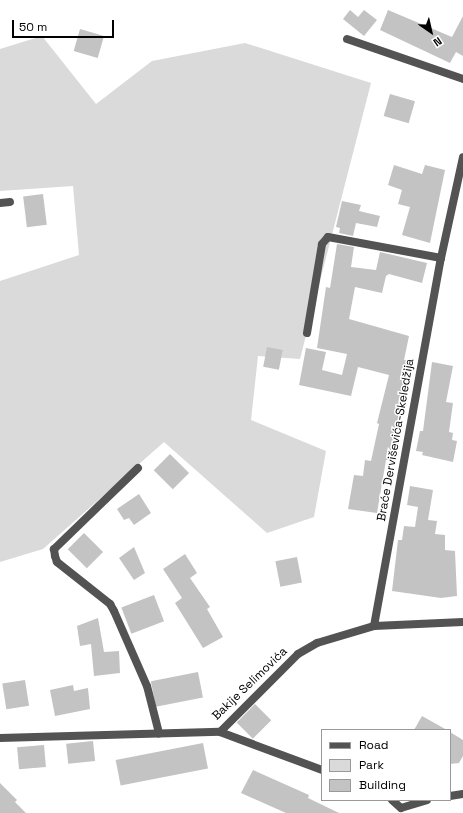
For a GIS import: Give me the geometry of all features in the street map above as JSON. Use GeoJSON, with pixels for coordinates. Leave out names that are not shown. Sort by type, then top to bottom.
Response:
{"type":"FeatureCollection","features":[{"type":"Feature","properties":{"kind":"street"},"geometry":{"type":"LineString","coordinates":[[347,39],[463,79]]}},
{"type":"Feature","properties":{"kind":"street","name":"Braće Derviševića-Skeledžija"},"geometry":{"type":"LineString","coordinates":[[374,626],[441,258],[462,163]]}},
{"type":"Feature","properties":{"kind":"street"},"geometry":{"type":"LineString","coordinates":[[0,204],[10,202]]}},
{"type":"Feature","properties":{"kind":"street"},"geometry":{"type":"LineString","coordinates":[[307,333],[322,244],[328,237],[441,258]]}},
{"type":"Feature","properties":{"kind":"street"},"geometry":{"type":"LineString","coordinates":[[138,468],[54,549],[54,556],[71,576],[110,604],[147,686],[159,733]]}},
{"type":"Feature","properties":{"kind":"street","name":"Bakije Selimovića"},"geometry":{"type":"LineString","coordinates":[[0,738],[220,732],[298,654],[317,644],[374,626],[463,622]]}},
{"type":"Feature","properties":{"kind":"street"},"geometry":{"type":"LineString","coordinates":[[220,732],[321,770]]}},
{"type":"Feature","properties":{"kind":"street"},"geometry":{"type":"LineString","coordinates":[[451,796],[463,794]]}},
{"type":"Feature","properties":{"kind":"street"},"geometry":{"type":"LineString","coordinates":[[393,801],[399,811],[424,801]]}},
{"type":"Feature","properties":{"kind":"green space"},"geometry":{"type":"Polygon","coordinates":[[[42,36],[96,104],[152,61],[245,43],[371,83],[300,359],[258,356],[251,420],[326,451],[314,517],[267,533],[164,442],[43,549],[0,562],[0,281],[79,255],[73,186],[0,191],[0,49],[42,36]]]}},
{"type":"Feature","properties":{"kind":"building"},"geometry":{"type":"Polygon","coordinates":[[[350,10],[358,17],[364,10],[377,20],[364,36],[343,19],[350,10]]]}},
{"type":"Feature","properties":{"kind":"building"},"geometry":{"type":"Polygon","coordinates":[[[388,10],[452,37],[463,16],[463,56],[456,52],[450,63],[380,30],[388,10]]]}},
{"type":"Feature","properties":{"kind":"building"},"geometry":{"type":"Polygon","coordinates":[[[80,29],[104,36],[98,58],[74,51],[80,29]]]}},
{"type":"Feature","properties":{"kind":"building"},"geometry":{"type":"Polygon","coordinates":[[[390,94],[415,101],[409,123],[384,116],[390,94]]]}},
{"type":"Feature","properties":{"kind":"building"},"geometry":{"type":"Polygon","coordinates":[[[394,165],[422,174],[425,165],[445,170],[430,243],[402,235],[410,207],[398,204],[402,190],[388,185],[394,165]]]}},
{"type":"Feature","properties":{"kind":"building"},"geometry":{"type":"Polygon","coordinates":[[[43,194],[47,225],[27,227],[23,196],[43,194]]]}},
{"type":"Feature","properties":{"kind":"building"},"geometry":{"type":"Polygon","coordinates":[[[342,201],[361,205],[359,211],[380,216],[377,227],[356,223],[353,236],[339,233],[340,228],[336,227],[342,201]]]}},
{"type":"Feature","properties":{"kind":"building"},"geometry":{"type":"Polygon","coordinates":[[[337,244],[354,247],[351,267],[376,270],[380,252],[427,263],[422,283],[389,274],[386,276],[382,293],[355,287],[349,319],[409,336],[404,360],[410,360],[407,378],[389,460],[386,460],[377,513],[348,509],[354,475],[363,476],[365,460],[371,461],[379,424],[377,423],[389,375],[358,367],[351,396],[299,385],[306,348],[326,352],[322,370],[342,375],[347,354],[317,348],[326,287],[330,288],[337,244]]]}},
{"type":"Feature","properties":{"kind":"building"},"geometry":{"type":"Polygon","coordinates":[[[267,347],[283,350],[279,370],[263,367],[267,347]]]}},
{"type":"Feature","properties":{"kind":"building"},"geometry":{"type":"Polygon","coordinates":[[[432,362],[453,366],[446,402],[453,403],[449,432],[453,433],[452,440],[457,441],[453,462],[422,455],[423,452],[416,451],[420,431],[423,431],[432,362]]]}},
{"type":"Feature","properties":{"kind":"building"},"geometry":{"type":"Polygon","coordinates":[[[170,454],[189,473],[173,489],[154,470],[170,454]]]}},
{"type":"Feature","properties":{"kind":"building"},"geometry":{"type":"Polygon","coordinates":[[[410,486],[433,490],[428,520],[437,521],[435,534],[445,535],[445,550],[455,551],[457,596],[441,598],[392,591],[398,540],[402,540],[404,526],[415,527],[418,507],[407,505],[410,486]]]}},
{"type":"Feature","properties":{"kind":"building"},"geometry":{"type":"Polygon","coordinates":[[[139,494],[151,513],[134,525],[129,518],[124,520],[117,509],[139,494]]]}},
{"type":"Feature","properties":{"kind":"building"},"geometry":{"type":"Polygon","coordinates":[[[84,533],[103,552],[87,568],[68,549],[84,533]]]}},
{"type":"Feature","properties":{"kind":"building"},"geometry":{"type":"Polygon","coordinates":[[[134,547],[145,573],[134,580],[119,558],[134,547]]]}},
{"type":"Feature","properties":{"kind":"building"},"geometry":{"type":"Polygon","coordinates":[[[185,554],[197,573],[190,578],[210,607],[207,609],[223,637],[203,648],[175,603],[182,598],[163,569],[185,554]]]}},
{"type":"Feature","properties":{"kind":"building"},"geometry":{"type":"Polygon","coordinates":[[[297,557],[302,583],[280,587],[275,561],[297,557]]]}},
{"type":"Feature","properties":{"kind":"building"},"geometry":{"type":"Polygon","coordinates":[[[154,595],[164,621],[131,634],[121,608],[154,595]]]}},
{"type":"Feature","properties":{"kind":"building"},"geometry":{"type":"Polygon","coordinates":[[[98,618],[104,652],[119,651],[120,673],[94,676],[91,644],[80,646],[77,626],[98,618]]]}},
{"type":"Feature","properties":{"kind":"building"},"geometry":{"type":"Polygon","coordinates":[[[198,672],[203,698],[156,707],[151,681],[198,672]]]}},
{"type":"Feature","properties":{"kind":"building"},"geometry":{"type":"Polygon","coordinates":[[[25,680],[29,706],[6,709],[2,684],[25,680]]]}},
{"type":"Feature","properties":{"kind":"building"},"geometry":{"type":"Polygon","coordinates":[[[73,685],[74,691],[88,688],[90,709],[55,716],[50,690],[73,685]]]}},
{"type":"Feature","properties":{"kind":"building"},"geometry":{"type":"Polygon","coordinates":[[[255,704],[271,720],[253,739],[237,722],[255,704]]]}},
{"type":"Feature","properties":{"kind":"building"},"geometry":{"type":"Polygon","coordinates":[[[422,716],[445,729],[415,729],[422,716]]]}},
{"type":"Feature","properties":{"kind":"building"},"geometry":{"type":"Polygon","coordinates":[[[451,733],[463,740],[463,756],[459,763],[451,764],[451,733]]]}},
{"type":"Feature","properties":{"kind":"building"},"geometry":{"type":"Polygon","coordinates":[[[93,741],[95,761],[68,764],[66,744],[93,741]]]}},
{"type":"Feature","properties":{"kind":"building"},"geometry":{"type":"Polygon","coordinates":[[[203,743],[208,769],[121,786],[116,760],[203,743]]]}},
{"type":"Feature","properties":{"kind":"building"},"geometry":{"type":"Polygon","coordinates":[[[44,745],[46,767],[19,769],[17,747],[44,745]]]}},
{"type":"Feature","properties":{"kind":"building"},"geometry":{"type":"Polygon","coordinates":[[[253,770],[309,795],[308,798],[339,813],[286,813],[241,793],[253,770]]]}},
{"type":"Feature","properties":{"kind":"building"},"geometry":{"type":"Polygon","coordinates":[[[0,783],[17,800],[15,802],[26,813],[0,813],[0,783]]]}}]}
